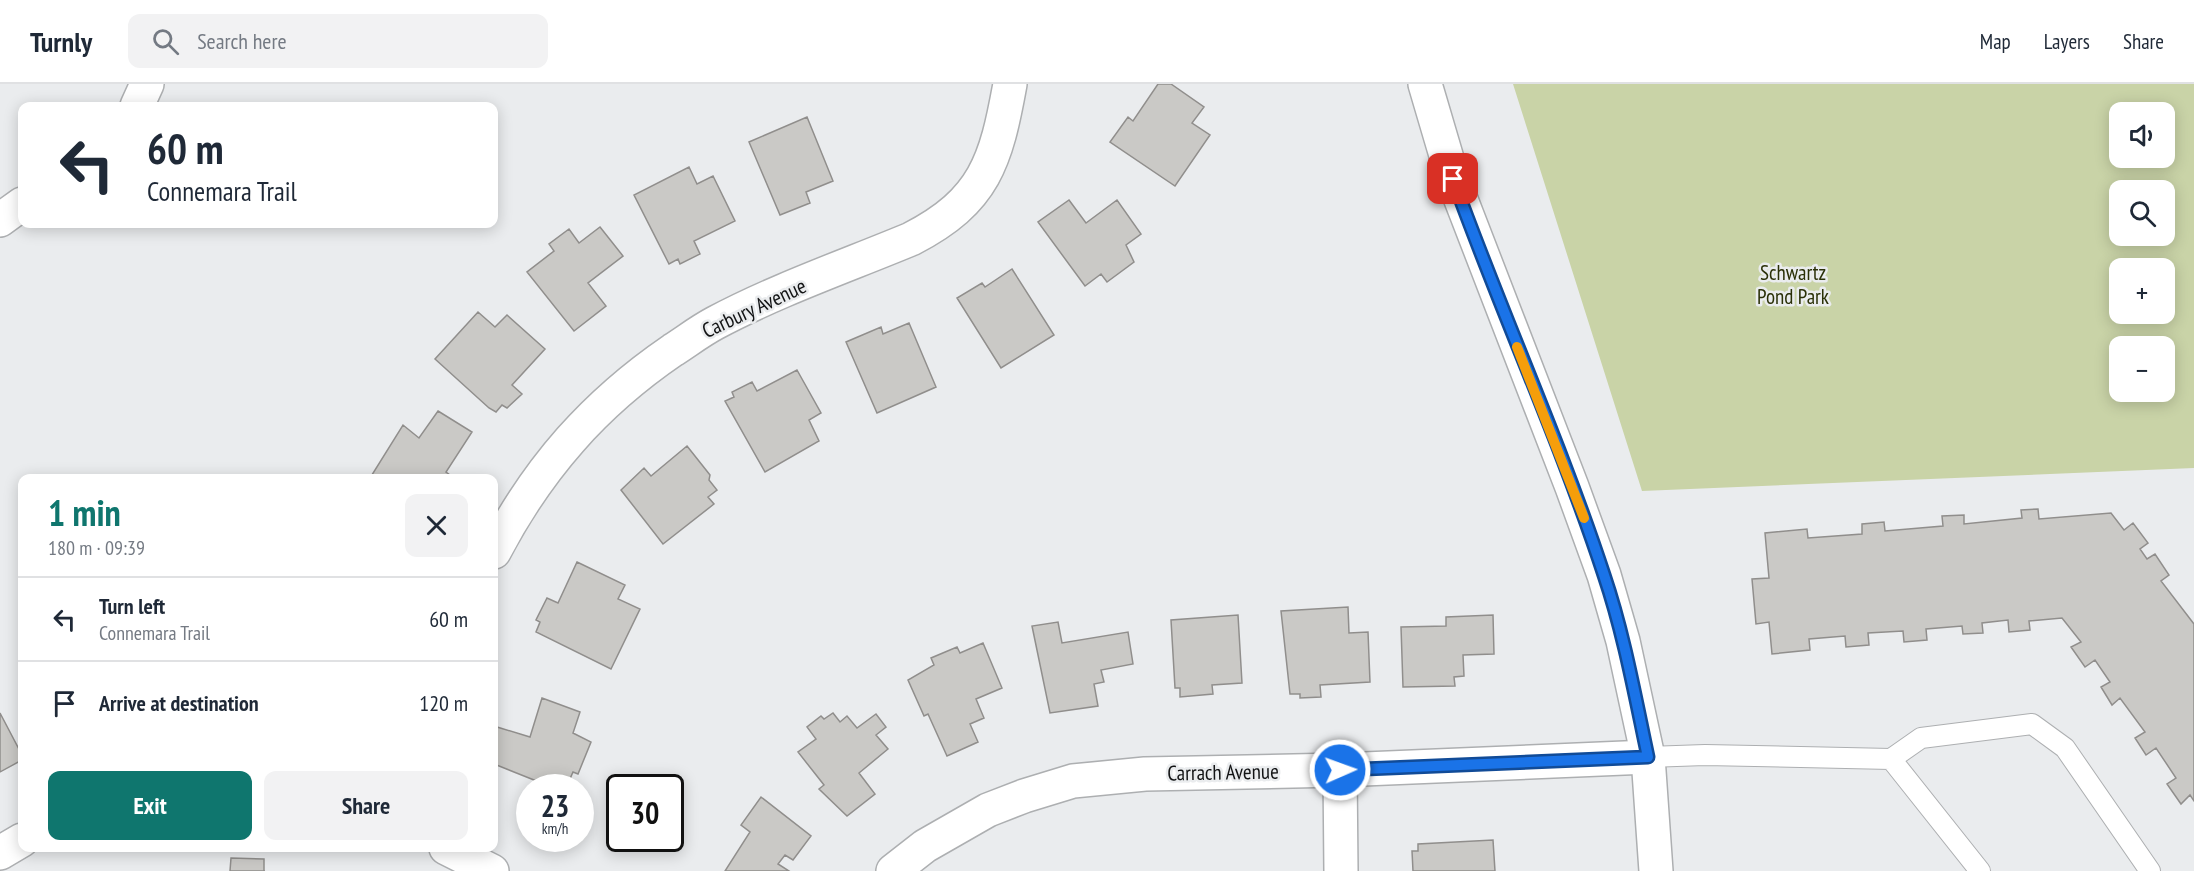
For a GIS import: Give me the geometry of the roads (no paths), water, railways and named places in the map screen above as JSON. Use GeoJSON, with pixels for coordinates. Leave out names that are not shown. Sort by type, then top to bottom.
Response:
{"type":"FeatureCollection","features":[{"type":"Feature","properties":{"kind":"street"},"geometry":{"type":"LineString","coordinates":[[139,102],[147,84]]}},
{"type":"Feature","properties":{"kind":"street","name":"Carbury Avenue"},"geometry":{"type":"LineString","coordinates":[[498,545],[534,484],[558,452],[590,417],[645,370],[712,324],[744,308],[911,239],[935,227],[954,212],[972,194],[985,175],[995,150],[1010,84]]}},
{"type":"Feature","properties":{"kind":"street"},"geometry":{"type":"LineString","coordinates":[[1425,84],[1456,189],[1604,575],[1623,641],[1648,757],[1656,871]]}},
{"type":"Feature","properties":{"kind":"street"},"geometry":{"type":"LineString","coordinates":[[0,220],[18,207]]}},
{"type":"Feature","properties":{"kind":"street","name":"Carrach Avenue"},"geometry":{"type":"LineString","coordinates":[[893,871],[925,846],[988,810],[1073,781],[1145,774],[1340,770],[1648,757]]}},
{"type":"Feature","properties":{"kind":"street"},"geometry":{"type":"LineString","coordinates":[[1340,770],[1341,871]]}},
{"type":"Feature","properties":{"kind":"street"},"geometry":{"type":"LineString","coordinates":[[0,853],[18,842]]}},
{"type":"Feature","properties":{"kind":"street"},"geometry":{"type":"LineString","coordinates":[[454,852],[492,871]]}},
{"type":"Feature","properties":{"kind":"lane"},"geometry":{"type":"LineString","coordinates":[[1648,757],[1705,754],[1891,759],[1921,738],[2032,724],[2065,748],[2150,871]]}},
{"type":"Feature","properties":{"kind":"lane"},"geometry":{"type":"LineString","coordinates":[[1891,759],[1980,871]]}},
{"type":"Feature","properties":{"kind":"park label","name":"Schwartz Pond Park"},"geometry":{"type":"Point","coordinates":[1793,284]}}]}
